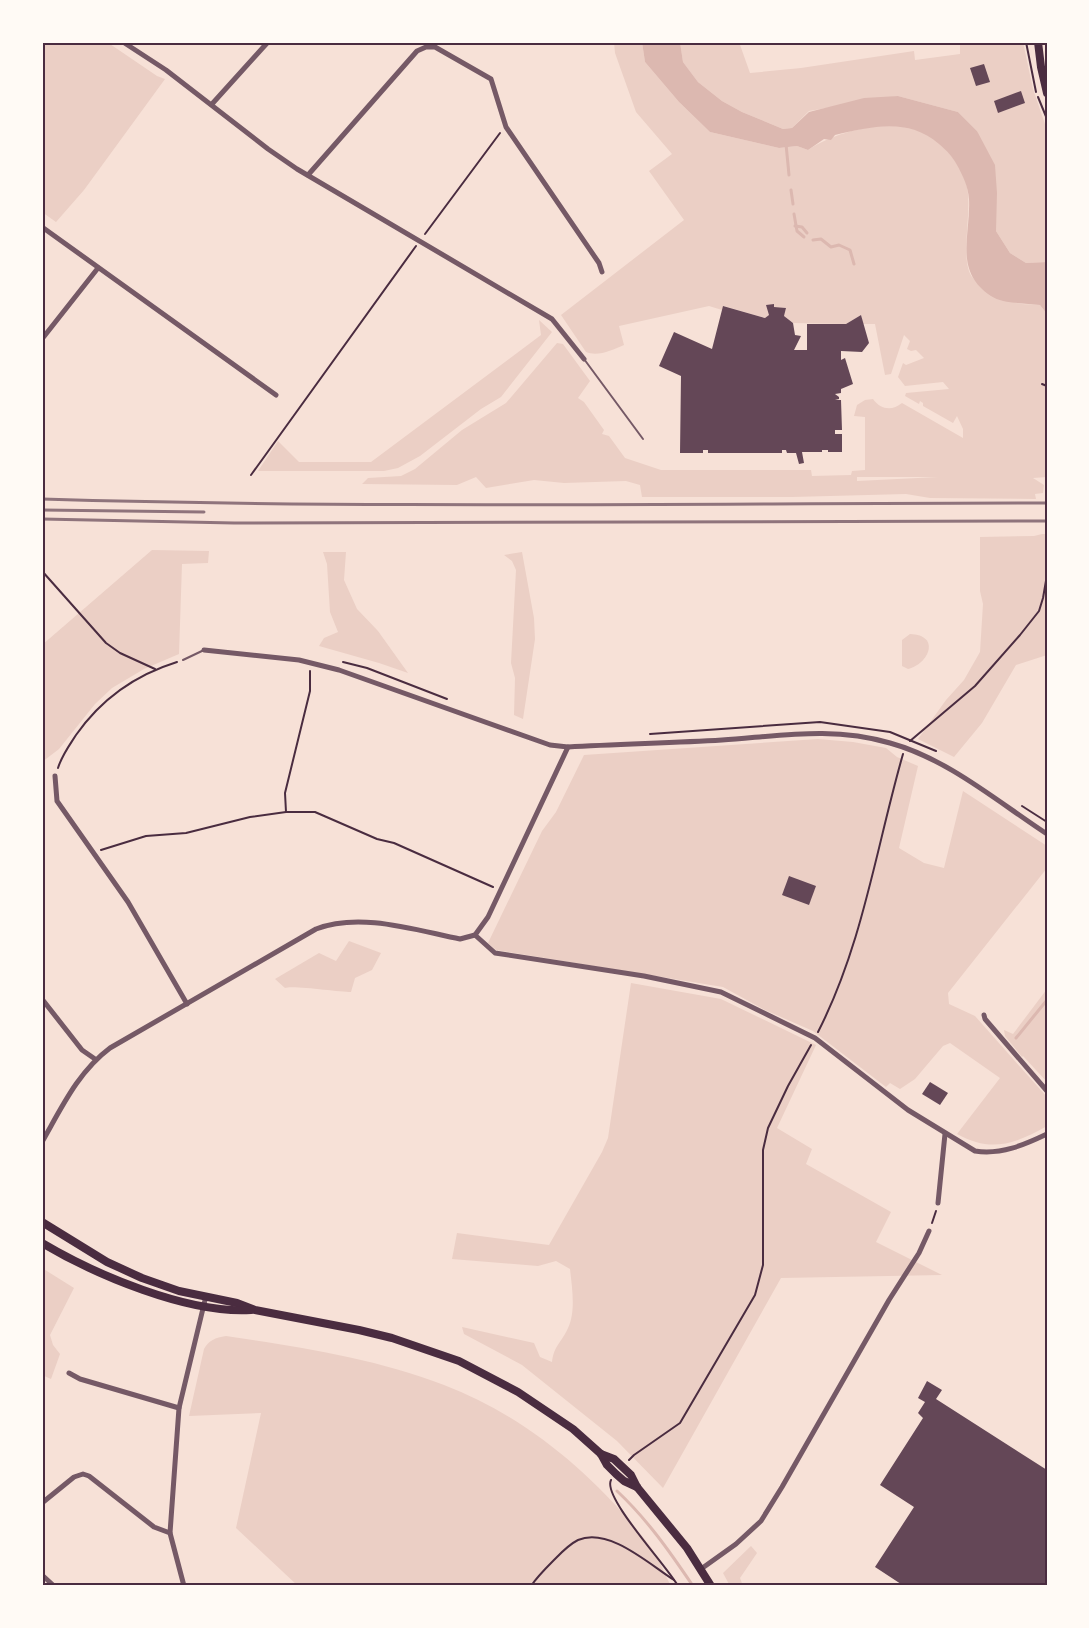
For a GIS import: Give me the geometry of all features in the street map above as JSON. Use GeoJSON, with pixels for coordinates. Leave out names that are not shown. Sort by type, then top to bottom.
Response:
{"type":"FeatureCollection","features":[{"type":"Feature","properties":{"kind":"main road"},"geometry":{"type":"LineString","coordinates":[[1038,42],[1047,93]]}},
{"type":"Feature","properties":{"kind":"main road"},"geometry":{"type":"LineString","coordinates":[[42,1221],[77,1245],[115,1266],[180,1291],[237,1303],[255,1310],[359,1330],[401,1341],[459,1361],[549,1411],[601,1454],[607,1465],[624,1481],[637,1486],[669,1525],[711,1586]]}},
{"type":"Feature","properties":{"kind":"main road"},"geometry":{"type":"LineString","coordinates":[[42,1243],[80,1263],[148,1292],[223,1310],[255,1310]]}},
{"type":"Feature","properties":{"kind":"street"},"geometry":{"type":"LineString","coordinates":[[123,42],[166,70],[268,149],[308,175],[554,320],[584,359]]}},
{"type":"Feature","properties":{"kind":"street"},"geometry":{"type":"LineString","coordinates":[[212,104],[268,42]]}},
{"type":"Feature","properties":{"kind":"street"},"geometry":{"type":"LineString","coordinates":[[308,175],[417,51],[422,48],[435,47],[487,76],[493,83],[506,127],[599,263],[602,272]]}},
{"type":"Feature","properties":{"kind":"street"},"geometry":{"type":"LineString","coordinates":[[42,227],[276,395]]}},
{"type":"Feature","properties":{"kind":"street"},"geometry":{"type":"LineString","coordinates":[[42,339],[98,267]]}},
{"type":"Feature","properties":{"kind":"street"},"geometry":{"type":"LineString","coordinates":[[204,650],[299,660],[339,670],[550,745],[568,747],[723,740],[818,732],[889,742],[933,760],[1047,834]]}},
{"type":"Feature","properties":{"kind":"street"},"geometry":{"type":"LineString","coordinates":[[42,1142],[80,1076],[95,1059],[110,1048],[296,940],[330,924],[359,922],[460,939],[475,935],[488,917],[501,891],[568,747]]}},
{"type":"Feature","properties":{"kind":"street"},"geometry":{"type":"LineString","coordinates":[[55,776],[57,801],[128,902],[187,1004]]}},
{"type":"Feature","properties":{"kind":"street"},"geometry":{"type":"LineString","coordinates":[[475,935],[495,953],[644,976],[721,992],[815,1038],[908,1110],[975,1151],[987,1152],[1015,1148],[1047,1134]]}},
{"type":"Feature","properties":{"kind":"street"},"geometry":{"type":"LineString","coordinates":[[42,999],[82,1050],[95,1059]]}},
{"type":"Feature","properties":{"kind":"street"},"geometry":{"type":"LineString","coordinates":[[984,1015],[1047,1091]]}},
{"type":"Feature","properties":{"kind":"street"},"geometry":{"type":"LineString","coordinates":[[938,1203],[945,1134]]}},
{"type":"Feature","properties":{"kind":"street"},"geometry":{"type":"LineString","coordinates":[[701,1569],[736,1544],[761,1521],[888,1300],[908,1271],[929,1231]]}},
{"type":"Feature","properties":{"kind":"street"},"geometry":{"type":"LineString","coordinates":[[184,1586],[170,1533],[179,1408],[206,1296]]}},
{"type":"Feature","properties":{"kind":"street"},"geometry":{"type":"LineString","coordinates":[[69,1372],[80,1379],[179,1408]]}},
{"type":"Feature","properties":{"kind":"street"},"geometry":{"type":"LineString","coordinates":[[42,1503],[74,1477],[83,1474],[89,1476],[154,1527],[170,1533]]}},
{"type":"Feature","properties":{"kind":"street"},"geometry":{"type":"LineString","coordinates":[[42,1575],[54,1586]]}},
{"type":"Feature","properties":{"kind":"lane"},"geometry":{"type":"LineString","coordinates":[[584,359],[643,439]]}},
{"type":"Feature","properties":{"kind":"lane"},"geometry":{"type":"LineString","coordinates":[[183,660],[204,650]]}},
{"type":"Feature","properties":{"kind":"path"},"geometry":{"type":"LineString","coordinates":[[251,475],[419,241],[506,127]]}},
{"type":"Feature","properties":{"kind":"path"},"geometry":{"type":"LineString","coordinates":[[1042,384],[1047,386]]}},
{"type":"Feature","properties":{"kind":"path"},"geometry":{"type":"LineString","coordinates":[[42,571],[106,643],[155,669]]}},
{"type":"Feature","properties":{"kind":"path"},"geometry":{"type":"LineString","coordinates":[[878,729],[911,740],[975,686],[1039,611],[1047,575]]}},
{"type":"Feature","properties":{"kind":"path"},"geometry":{"type":"LineString","coordinates":[[55,776],[61,757],[95,711],[112,695],[155,669],[183,660]]}},
{"type":"Feature","properties":{"kind":"path"},"geometry":{"type":"LineString","coordinates":[[286,812],[285,793],[310,691],[309,673],[314,664]]}},
{"type":"Feature","properties":{"kind":"path"},"geometry":{"type":"LineString","coordinates":[[709,730],[737,729]]}},
{"type":"Feature","properties":{"kind":"path"},"geometry":{"type":"LineString","coordinates":[[630,1459],[680,1423],[755,1295],[763,1265],[763,1159],[768,1128],[833,1003],[856,939],[903,753]]}},
{"type":"Feature","properties":{"kind":"path"},"geometry":{"type":"LineString","coordinates":[[100,851],[146,836],[186,833],[286,812],[315,812],[377,839],[394,843],[501,891]]}},
{"type":"Feature","properties":{"kind":"path"},"geometry":{"type":"LineString","coordinates":[[929,1231],[938,1203]]}},
{"type":"Feature","properties":{"kind":"path"},"geometry":{"type":"LineString","coordinates":[[613,1476],[609,1484],[610,1490],[620,1510],[678,1586]]}},
{"type":"Feature","properties":{"kind":"path"},"geometry":{"type":"LineString","coordinates":[[531,1586],[562,1551],[576,1541],[600,1537],[622,1546],[676,1582]]}},
{"type":"Feature","properties":{"kind":"shaded area"},"geometry":{"type":"Polygon","coordinates":[[[42,42],[107,42],[165,79],[84,190],[56,222],[42,212],[42,42]]]}},
{"type":"Feature","properties":{"kind":"shaded area"},"geometry":{"type":"Polygon","coordinates":[[[614,42],[642,42],[645,62],[679,102],[710,132],[779,148],[797,146],[808,150],[848,132],[894,126],[922,132],[943,146],[955,161],[966,183],[968,206],[966,247],[969,270],[973,278],[1013,302],[1040,305],[1047,314],[1047,477],[1033,478],[1044,485],[1043,493],[1035,494],[1036,499],[930,498],[906,494],[642,497],[640,485],[626,481],[564,483],[534,480],[486,488],[476,477],[457,485],[362,484],[368,478],[401,476],[415,469],[462,430],[506,403],[557,343],[563,344],[590,381],[578,398],[584,402],[604,430],[602,434],[609,436],[625,458],[661,470],[811,470],[812,476],[851,475],[852,471],[865,470],[865,417],[854,416],[857,405],[865,400],[873,399],[887,408],[902,403],[963,438],[963,429],[957,416],[953,423],[923,406],[920,401],[919,404],[905,396],[906,393],[949,389],[943,382],[905,386],[898,377],[903,363],[906,365],[924,358],[916,350],[907,349],[910,341],[904,335],[891,374],[885,375],[875,324],[863,324],[861,315],[846,324],[793,323],[784,316],[786,308],[774,307],[773,304],[769,315],[765,318],[724,306],[722,310],[709,306],[619,326],[624,345],[600,353],[586,352],[561,315],[684,220],[649,171],[672,154],[636,112],[615,53],[614,42]],[[857,477],[857,481],[938,477],[857,477]]]}},
{"type":"Feature","properties":{"kind":"shaded area"},"geometry":{"type":"Polygon","coordinates":[[[642,42],[680,42],[683,62],[698,82],[722,101],[783,129],[792,128],[809,112],[864,98],[898,96],[958,112],[977,131],[995,165],[996,231],[1010,253],[1026,263],[1047,262],[1047,314],[1040,305],[996,299],[979,286],[972,275],[966,252],[969,199],[966,185],[951,156],[939,144],[914,130],[889,126],[835,135],[831,140],[824,139],[808,150],[797,146],[779,148],[710,132],[679,102],[645,62],[642,42]]]}},
{"type":"Feature","properties":{"kind":"shaded area"},"geometry":{"type":"Polygon","coordinates":[[[680,42],[739,42],[750,73],[801,68],[914,51],[915,60],[960,54],[960,45],[981,42],[1023,42],[1033,89],[1047,130],[1047,262],[1026,263],[1010,253],[996,231],[996,215],[977,131],[958,112],[898,96],[809,111],[792,128],[783,129],[722,101],[698,82],[683,62],[680,42]]]}},
{"type":"Feature","properties":{"kind":"shaded area"},"geometry":{"type":"Polygon","coordinates":[[[539,320],[552,332],[501,397],[481,409],[420,456],[398,468],[384,471],[258,471],[278,441],[299,462],[371,462],[541,335],[539,320]]]}},
{"type":"Feature","properties":{"kind":"shaded area"},"geometry":{"type":"Polygon","coordinates":[[[1047,534],[1047,655],[1016,665],[982,723],[954,757],[918,739],[946,700],[964,680],[980,652],[983,604],[980,591],[980,537],[1047,534]]]}},
{"type":"Feature","properties":{"kind":"shaded area"},"geometry":{"type":"Polygon","coordinates":[[[152,550],[209,551],[208,563],[182,564],[179,654],[144,669],[112,688],[95,704],[59,749],[42,762],[42,645],[152,550]]]}},
{"type":"Feature","properties":{"kind":"shaded area"},"geometry":{"type":"Polygon","coordinates":[[[323,552],[346,552],[344,580],[357,609],[378,631],[408,673],[319,646],[324,638],[338,632],[330,612],[327,564],[323,552]]]}},
{"type":"Feature","properties":{"kind":"shaded area"},"geometry":{"type":"Polygon","coordinates":[[[522,552],[534,618],[535,639],[523,719],[514,715],[515,678],[511,663],[516,570],[512,561],[504,555],[522,552]]]}},
{"type":"Feature","properties":{"kind":"shaded area"},"geometry":{"type":"Polygon","coordinates":[[[910,634],[926,639],[929,644],[922,662],[908,669],[902,666],[902,640],[910,634]]]}},
{"type":"Feature","properties":{"kind":"shaded area"},"geometry":{"type":"Polygon","coordinates":[[[818,739],[886,748],[897,757],[918,766],[899,848],[924,863],[944,868],[963,791],[1047,846],[1047,868],[948,993],[949,1004],[975,1016],[1047,1097],[1047,1126],[1024,1138],[992,1145],[969,1140],[957,1134],[1000,1078],[950,1043],[943,1046],[915,1079],[900,1089],[890,1083],[886,1087],[813,1031],[765,1010],[723,987],[496,950],[488,943],[542,831],[556,812],[584,755],[818,739]]]}},
{"type":"Feature","properties":{"kind":"shaded area"},"geometry":{"type":"Polygon","coordinates":[[[349,941],[381,953],[372,970],[355,978],[351,992],[285,988],[275,979],[319,953],[336,961],[349,941]]]}},
{"type":"Feature","properties":{"kind":"shaded area"},"geometry":{"type":"Polygon","coordinates":[[[631,983],[721,999],[816,1045],[777,1128],[812,1149],[806,1164],[891,1212],[876,1242],[942,1275],[781,1278],[663,1488],[617,1441],[522,1365],[464,1334],[462,1327],[534,1343],[540,1357],[552,1362],[554,1351],[568,1328],[572,1314],[570,1269],[556,1261],[538,1266],[452,1259],[457,1233],[549,1245],[608,1138],[631,983]]]}},
{"type":"Feature","properties":{"kind":"shaded area"},"geometry":{"type":"Polygon","coordinates":[[[1047,989],[1047,1082],[1022,1057],[1005,1036],[1004,1030],[1013,1034],[1047,989]]]}},
{"type":"Feature","properties":{"kind":"shaded area"},"geometry":{"type":"Polygon","coordinates":[[[42,1268],[74,1288],[50,1335],[53,1345],[60,1354],[51,1379],[42,1375],[42,1268]]]}},
{"type":"Feature","properties":{"kind":"shaded area"},"geometry":{"type":"Polygon","coordinates":[[[226,1336],[309,1349],[391,1368],[444,1385],[503,1414],[558,1451],[607,1496],[650,1546],[671,1586],[298,1586],[236,1528],[261,1413],[189,1416],[204,1349],[213,1340],[226,1336]]]}},
{"type":"Feature","properties":{"kind":"shaded area"},"geometry":{"type":"Polygon","coordinates":[[[751,1546],[757,1553],[740,1578],[743,1586],[730,1586],[723,1573],[751,1546]]]}},
{"type":"Feature","properties":{"kind":"building"},"geometry":{"type":"Polygon","coordinates":[[[984,64],[990,82],[976,86],[970,68],[984,64]]]}},
{"type":"Feature","properties":{"kind":"building"},"geometry":{"type":"Polygon","coordinates":[[[1021,91],[1025,103],[998,113],[994,101],[1021,91]]]}},
{"type":"Feature","properties":{"kind":"building"},"geometry":{"type":"Polygon","coordinates":[[[774,304],[774,307],[786,308],[784,316],[793,323],[795,335],[801,336],[794,350],[807,350],[807,324],[846,324],[861,315],[869,343],[862,352],[841,351],[841,360],[845,358],[853,384],[841,389],[841,393],[835,394],[839,399],[835,400],[841,400],[842,430],[835,430],[835,434],[842,434],[842,452],[822,450],[822,452],[802,452],[804,463],[799,464],[796,453],[787,453],[786,450],[782,450],[782,453],[708,453],[708,450],[703,450],[703,453],[680,453],[681,376],[659,366],[674,332],[712,349],[723,306],[765,318],[769,315],[766,305],[774,304]]]}},
{"type":"Feature","properties":{"kind":"building"},"geometry":{"type":"Polygon","coordinates":[[[789,876],[816,886],[809,905],[782,895],[789,876]]]}},
{"type":"Feature","properties":{"kind":"building"},"geometry":{"type":"Polygon","coordinates":[[[930,1082],[948,1093],[940,1105],[922,1094],[930,1082]]]}},
{"type":"Feature","properties":{"kind":"building"},"geometry":{"type":"Polygon","coordinates":[[[927,1381],[942,1390],[936,1399],[1047,1470],[1047,1586],[904,1586],[875,1567],[914,1507],[880,1485],[923,1418],[918,1413],[925,1402],[918,1398],[927,1381]]]}},
{"type":"Feature","properties":{"kind":"waterway"},"geometry":{"type":"LineString","coordinates":[[786,144],[789,175]]}},
{"type":"Feature","properties":{"kind":"waterway"},"geometry":{"type":"LineString","coordinates":[[791,190],[793,204]]}},
{"type":"Feature","properties":{"kind":"waterway"},"geometry":{"type":"LineString","coordinates":[[794,214],[797,231],[804,237]]}},
{"type":"Feature","properties":{"kind":"waterway"},"geometry":{"type":"LineString","coordinates":[[795,226],[802,227],[807,233]]}},
{"type":"Feature","properties":{"kind":"waterway"},"geometry":{"type":"LineString","coordinates":[[813,240],[821,239],[831,247],[839,245],[850,250],[854,264]]}},
{"type":"Feature","properties":{"kind":"waterway"},"geometry":{"type":"LineString","coordinates":[[1016,1038],[1047,1000]]}},
{"type":"Feature","properties":{"kind":"waterway"},"geometry":{"type":"LineString","coordinates":[[617,1491],[648,1524],[693,1586]]}},
{"type":"Feature","properties":{"kind":"railway"},"geometry":{"type":"LineString","coordinates":[[42,499],[419,505],[1047,503]]}},
{"type":"Feature","properties":{"kind":"railway"},"geometry":{"type":"LineString","coordinates":[[42,510],[204,512]]}},
{"type":"Feature","properties":{"kind":"railway"},"geometry":{"type":"LineString","coordinates":[[42,519],[234,523],[1047,521]]}}]}
